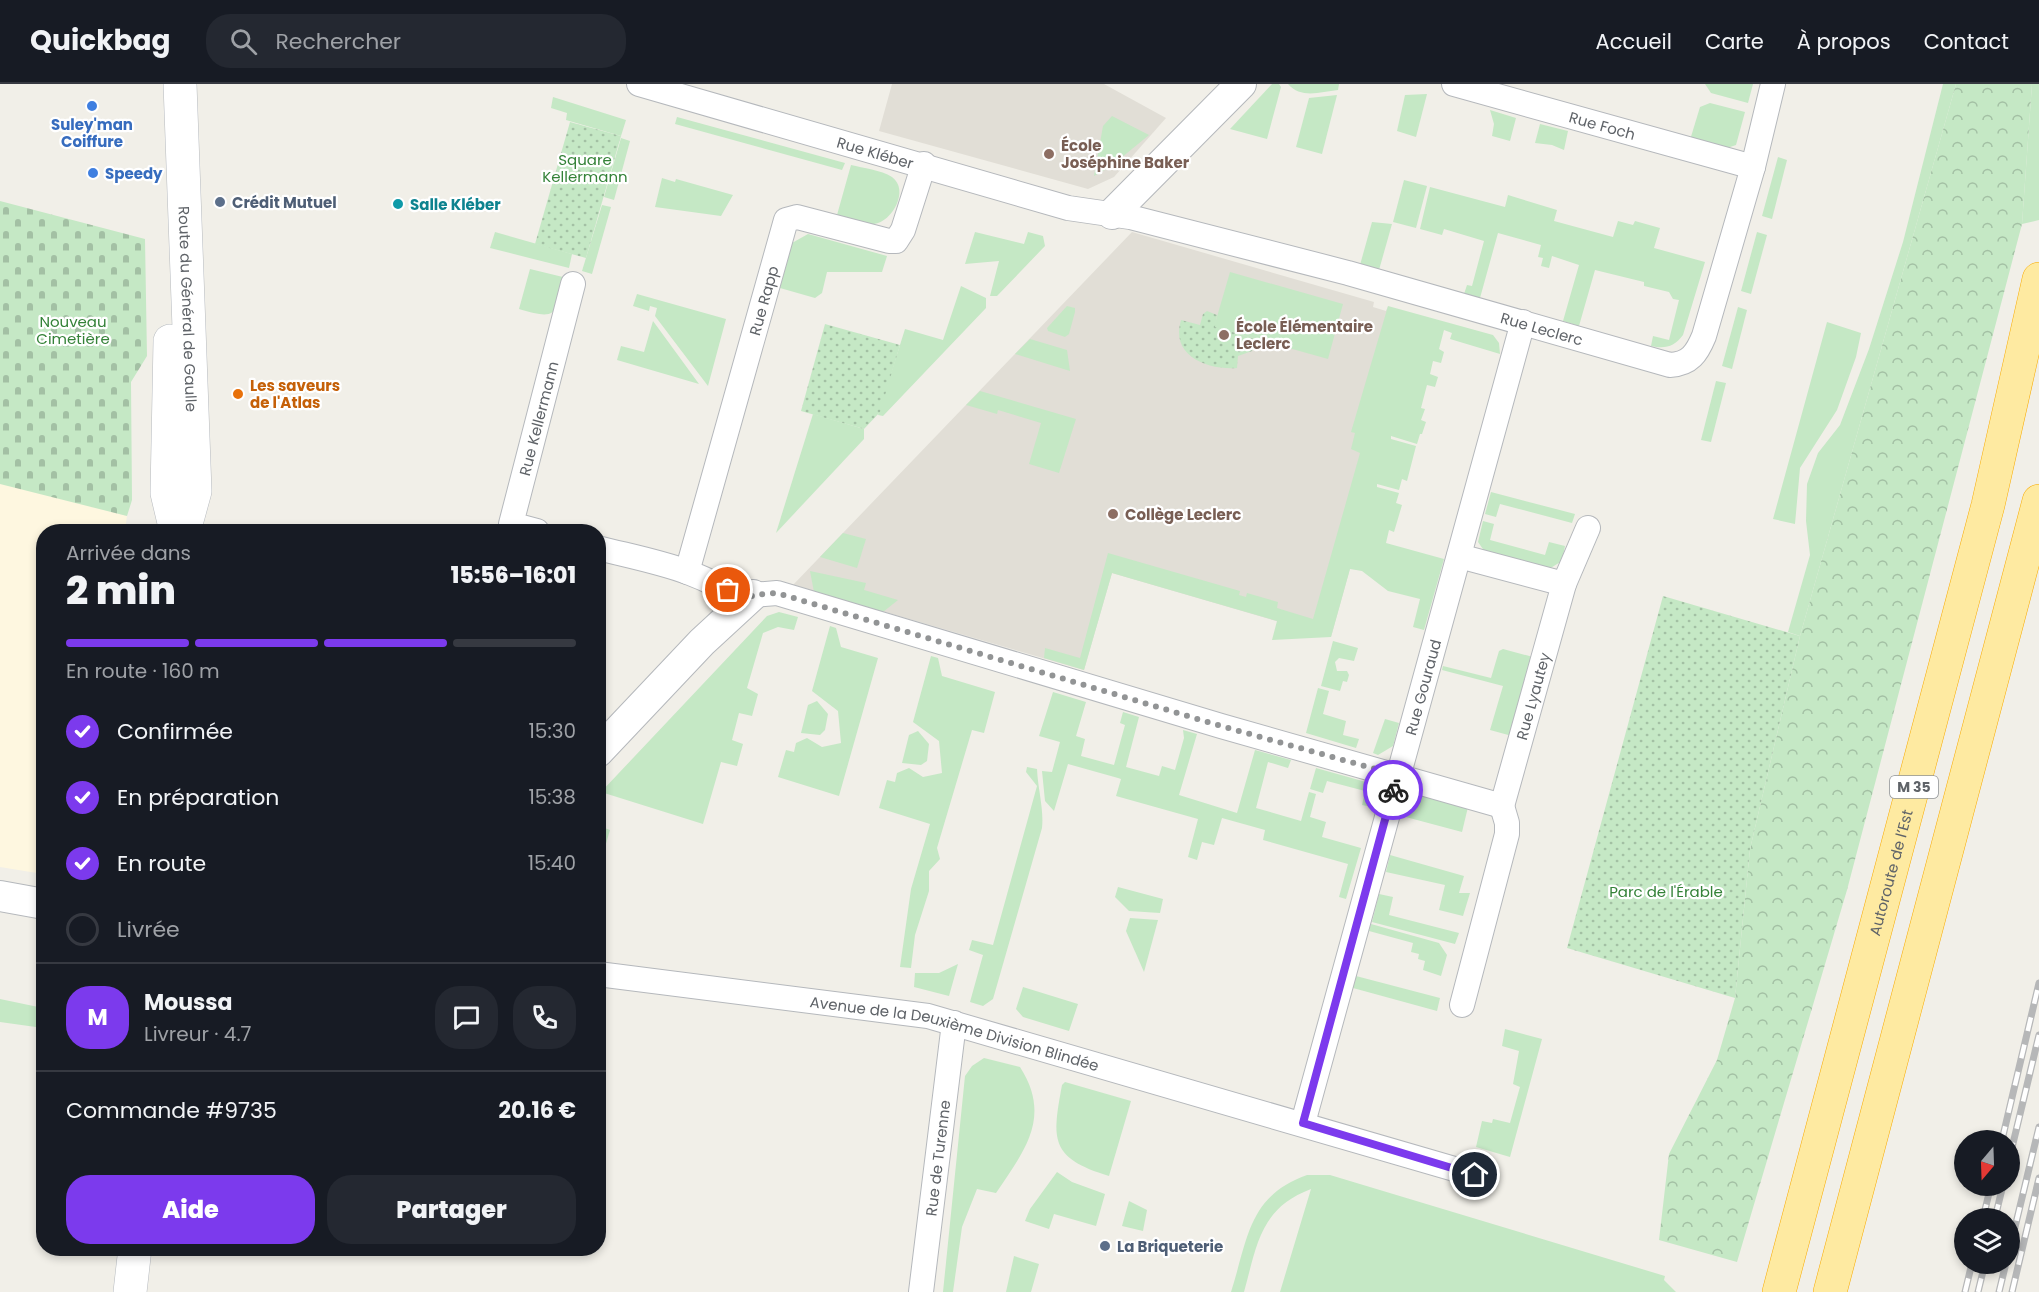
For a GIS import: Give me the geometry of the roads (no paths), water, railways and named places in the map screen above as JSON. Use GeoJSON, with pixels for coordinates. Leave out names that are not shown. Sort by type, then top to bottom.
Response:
{"type":"FeatureCollection","features":[{"type":"Feature","properties":{"kind":"highway","name":"Autoroute de l’Est"},"geometry":{"type":"LineString","coordinates":[[1779,1292],[1988,505],[2039,279]]}},
{"type":"Feature","properties":{"kind":"highway","name":"M 35"},"geometry":{"type":"LineString","coordinates":[[1830,1292],[2039,501]]}},
{"type":"Feature","properties":{"kind":"main road","name":"Route du Général de Gaulle"},"geometry":{"type":"LineString","coordinates":[[160,84],[170,346],[167,493],[175,524]]}},
{"type":"Feature","properties":{"kind":"main road","name":"Route du Général de Gaulle"},"geometry":{"type":"LineString","coordinates":[[180,84],[195,491],[186,524]]}},
{"type":"Feature","properties":{"kind":"main road"},"geometry":{"type":"LineString","coordinates":[[130,1292],[134,1256]]}},
{"type":"Feature","properties":{"kind":"street","name":"Rue Kléber"},"geometry":{"type":"LineString","coordinates":[[639,84],[924,164],[1068,208],[1112,214]]}},
{"type":"Feature","properties":{"kind":"street"},"geometry":{"type":"LineString","coordinates":[[1112,214],[1241,84]]}},
{"type":"Feature","properties":{"kind":"street","name":"Rue Foch"},"geometry":{"type":"LineString","coordinates":[[1454,84],[1753,166]]}},
{"type":"Feature","properties":{"kind":"street","name":"Rue Leclerc"},"geometry":{"type":"LineString","coordinates":[[1112,214],[1348,273],[1670,365],[1688,362],[1694,356],[1704,336],[1753,166],[1773,86]]}},
{"type":"Feature","properties":{"kind":"street","name":"Rue Rapp"},"geometry":{"type":"LineString","coordinates":[[687,572],[786,220],[790,216],[797,217],[896,241],[903,230],[924,164]]}},
{"type":"Feature","properties":{"kind":"street","name":"Rue Kellermann"},"geometry":{"type":"LineString","coordinates":[[511,524],[573,284]]}},
{"type":"Feature","properties":{"kind":"street","name":"Rue Gouraud"},"geometry":{"type":"LineString","coordinates":[[1303,1123],[1523,322]]}},
{"type":"Feature","properties":{"kind":"street","name":"Rue Lyautey"},"geometry":{"type":"LineString","coordinates":[[1462,1005],[1508,834],[1502,806],[1564,584],[1588,528]]}},
{"type":"Feature","properties":{"kind":"street"},"geometry":{"type":"LineString","coordinates":[[606,550],[687,572],[720,584],[749,599]]}},
{"type":"Feature","properties":{"kind":"street"},"geometry":{"type":"LineString","coordinates":[[1459,556],[1564,584]]}},
{"type":"Feature","properties":{"kind":"street"},"geometry":{"type":"LineString","coordinates":[[606,744],[702,642],[749,599],[777,593],[1221,726],[1502,806]]}},
{"type":"Feature","properties":{"kind":"street"},"geometry":{"type":"LineString","coordinates":[[0,896],[36,903]]}},
{"type":"Feature","properties":{"kind":"street","name":"Avenue de la Deuxième Division Blindée"},"geometry":{"type":"LineString","coordinates":[[606,975],[928,1016],[1303,1123],[1475,1175]]}},
{"type":"Feature","properties":{"kind":"street","name":"Rue de Turenne"},"geometry":{"type":"LineString","coordinates":[[921,1292],[954,1023]]}},
{"type":"Feature","properties":{"kind":"railway"},"geometry":{"type":"LineString","coordinates":[[2004,1130],[2039,983]]}},
{"type":"Feature","properties":{"kind":"railway"},"geometry":{"type":"LineString","coordinates":[[2016,1130],[2039,1035]]}},
{"type":"Feature","properties":{"kind":"railway"},"geometry":{"type":"LineString","coordinates":[[2020,1208],[2039,1127]]}},
{"type":"Feature","properties":{"kind":"railway"},"geometry":{"type":"LineString","coordinates":[[2012,1292],[2039,1178]]}},
{"type":"Feature","properties":{"kind":"railway"},"geometry":{"type":"LineString","coordinates":[[1985,1208],[1988,1196]]}},
{"type":"Feature","properties":{"kind":"railway"},"geometry":{"type":"LineString","coordinates":[[1997,1208],[2000,1196]]}},
{"type":"Feature","properties":{"kind":"railway"},"geometry":{"type":"LineString","coordinates":[[1965,1292],[1969,1274]]}},
{"type":"Feature","properties":{"kind":"railway"},"geometry":{"type":"LineString","coordinates":[[1978,1292],[1982,1274]]}},
{"type":"Feature","properties":{"kind":"railway"},"geometry":{"type":"LineString","coordinates":[[1999,1292],[2003,1274]]}},
{"type":"Feature","properties":{"kind":"place","name":"Suley'man Coiffure"},"geometry":{"type":"Point","coordinates":[92,106]}},
{"type":"Feature","properties":{"kind":"place","name":"École Joséphine Baker"},"geometry":{"type":"Point","coordinates":[1049,154]}},
{"type":"Feature","properties":{"kind":"place","name":"Speedy"},"geometry":{"type":"Point","coordinates":[93,173]}},
{"type":"Feature","properties":{"kind":"place","name":"Crédit Mutuel"},"geometry":{"type":"Point","coordinates":[220,202]}},
{"type":"Feature","properties":{"kind":"place","name":"Salle Kléber"},"geometry":{"type":"Point","coordinates":[398,204]}},
{"type":"Feature","properties":{"kind":"place","name":"École Élémentaire Leclerc"},"geometry":{"type":"Point","coordinates":[1224,335]}},
{"type":"Feature","properties":{"kind":"place","name":"Les saveurs de l'Atlas"},"geometry":{"type":"Point","coordinates":[238,394]}},
{"type":"Feature","properties":{"kind":"place","name":"Collège Leclerc"},"geometry":{"type":"Point","coordinates":[1113,514]}},
{"type":"Feature","properties":{"kind":"place","name":"La Briqueterie"},"geometry":{"type":"Point","coordinates":[1105,1246]}},
{"type":"Feature","properties":{"kind":"park label","name":"Square Kellermann"},"geometry":{"type":"Point","coordinates":[585,168]}},
{"type":"Feature","properties":{"kind":"park label","name":"Nouveau Cimetière"},"geometry":{"type":"Point","coordinates":[73,330]}},
{"type":"Feature","properties":{"kind":"park label","name":"Parc de l'Érable"},"geometry":{"type":"Point","coordinates":[1666,891]}}]}
